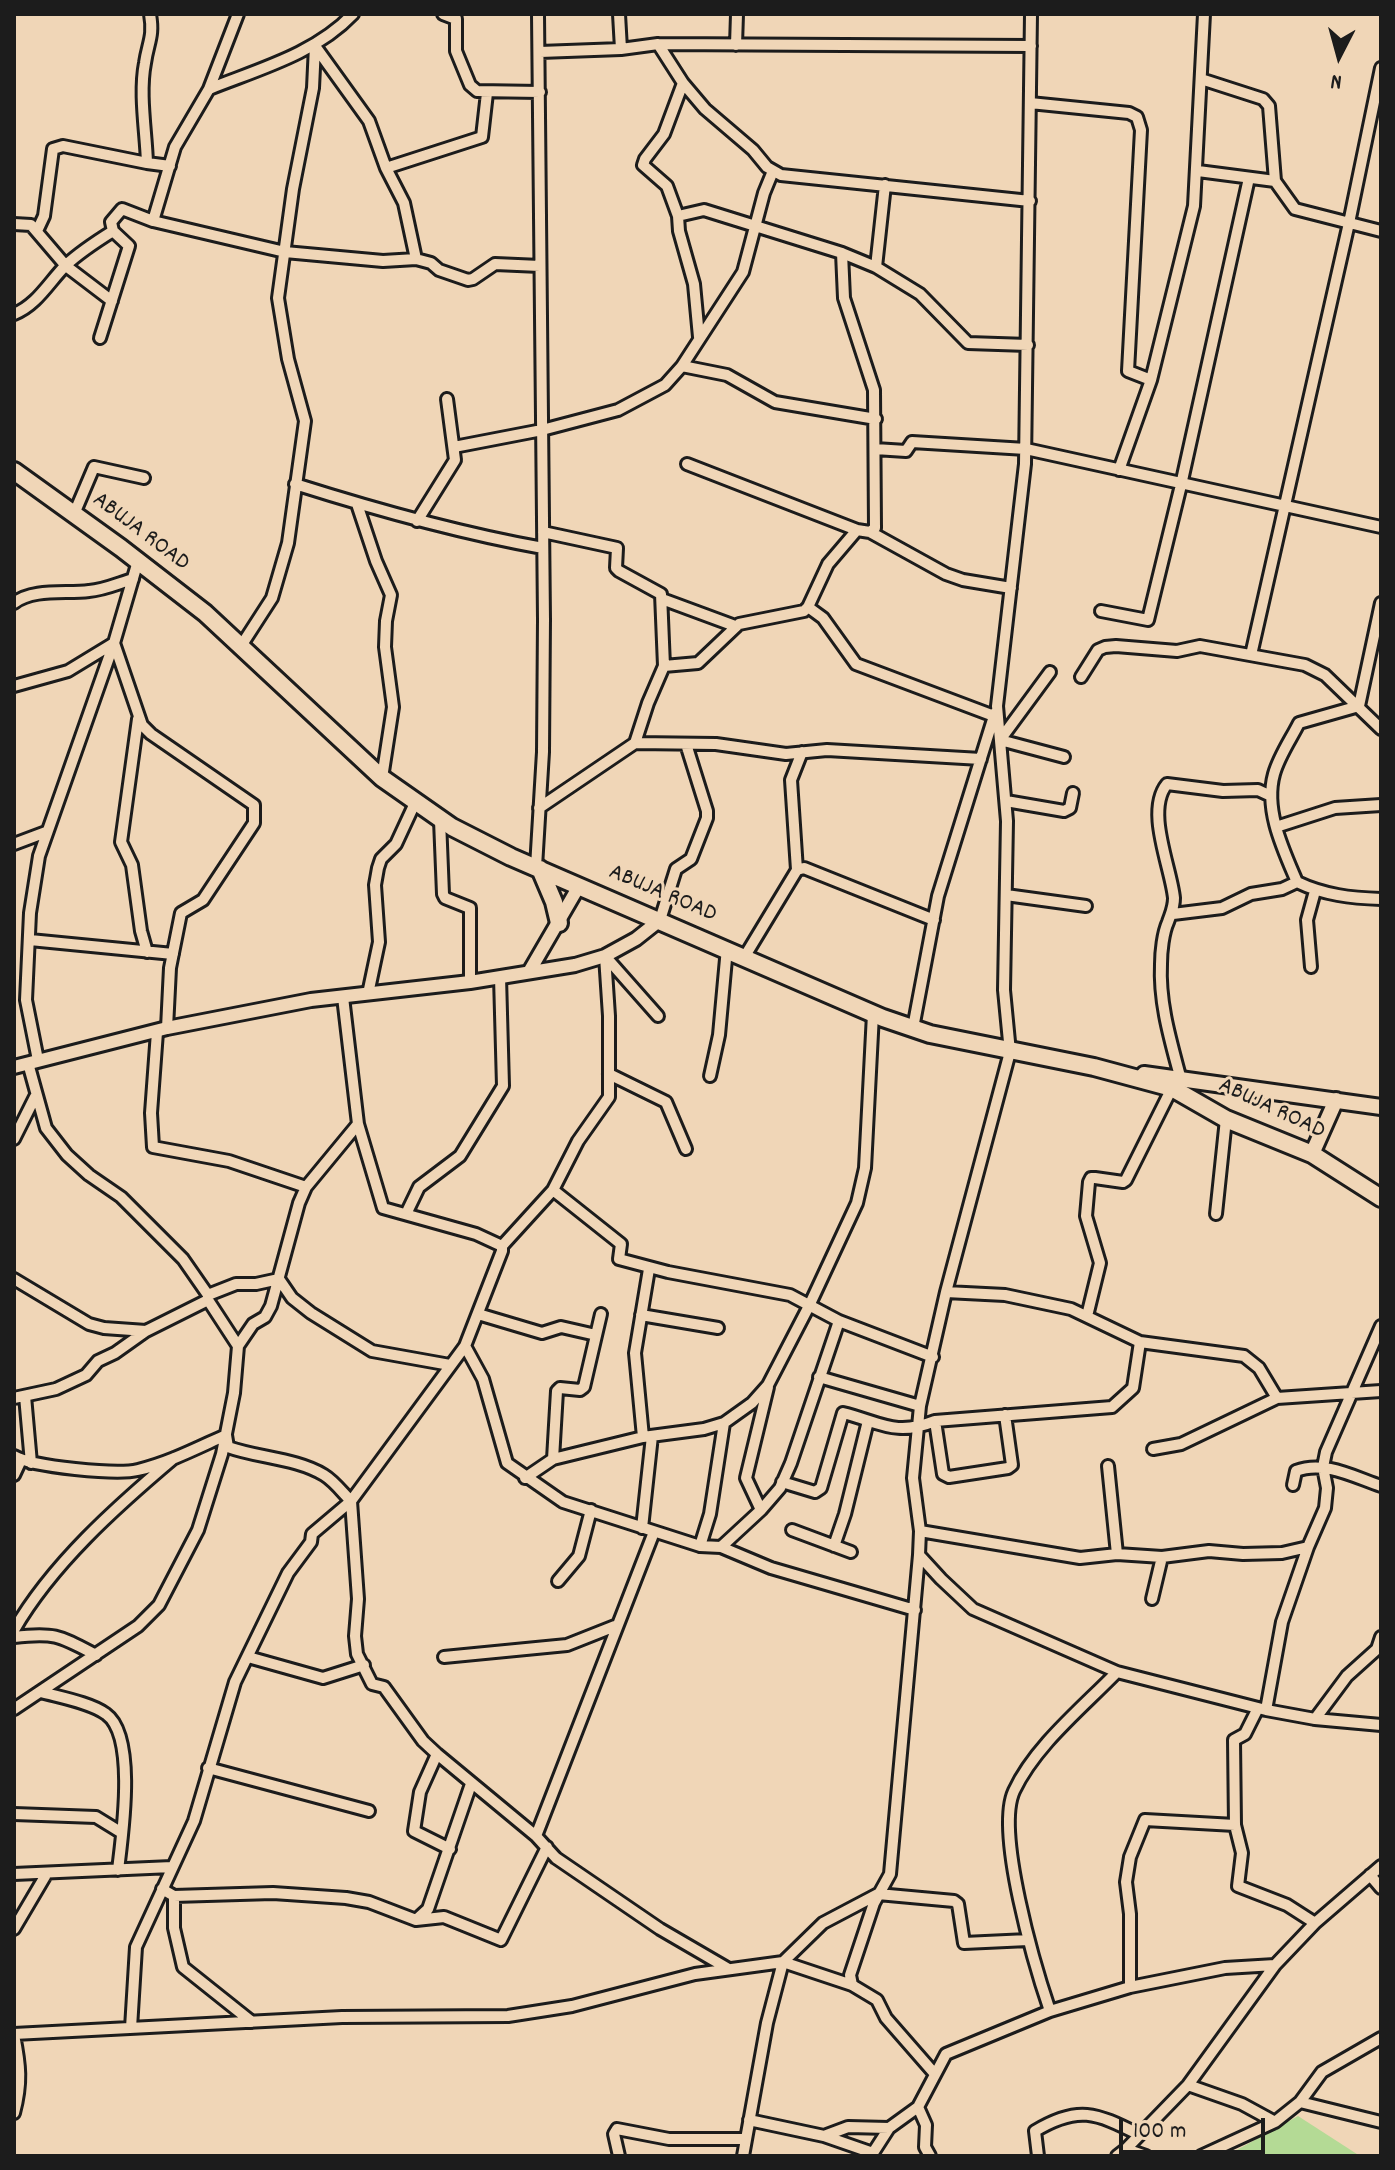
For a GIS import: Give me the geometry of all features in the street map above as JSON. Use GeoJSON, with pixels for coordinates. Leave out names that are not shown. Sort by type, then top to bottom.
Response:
{"type":"FeatureCollection","features":[{"type":"Feature","properties":{"kind":"main road","name":"ABUJA ROAD"},"geometry":{"type":"LineString","coordinates":[[18,479],[74,514],[205,613],[382,778],[440,820],[538,868],[873,1014],[913,1028],[1010,1052],[1176,1084],[1226,1119],[1312,1154],[1381,1198]]}},
{"type":"Feature","properties":{"kind":"main road"},"geometry":{"type":"LineString","coordinates":[[538,868],[554,902],[559,923]]}},
{"type":"Feature","properties":{"kind":"main road"},"geometry":{"type":"LineString","coordinates":[[1176,1084],[1381,1107]]}},
{"type":"Feature","properties":{"kind":"main road"},"geometry":{"type":"LineString","coordinates":[[1312,1154],[1336,1100]]}},
{"type":"Feature","properties":{"kind":"street"},"geometry":{"type":"LineString","coordinates":[[147,163],[144,80],[153,33],[150,14]]}},
{"type":"Feature","properties":{"kind":"street"},"geometry":{"type":"LineString","coordinates":[[153,221],[175,147],[209,89],[238,14]]}},
{"type":"Feature","properties":{"kind":"street"},"geometry":{"type":"LineString","coordinates":[[209,89],[315,46],[353,14]]}},
{"type":"Feature","properties":{"kind":"street"},"geometry":{"type":"LineString","coordinates":[[443,14],[456,19],[458,23],[456,51],[470,85],[477,91],[540,92]]}},
{"type":"Feature","properties":{"kind":"street"},"geometry":{"type":"LineString","coordinates":[[538,14],[543,532],[543,752],[538,868]]}},
{"type":"Feature","properties":{"kind":"street"},"geometry":{"type":"LineString","coordinates":[[619,14],[621,49]]}},
{"type":"Feature","properties":{"kind":"street"},"geometry":{"type":"LineString","coordinates":[[736,45],[737,14]]}},
{"type":"Feature","properties":{"kind":"street"},"geometry":{"type":"LineString","coordinates":[[913,1028],[938,896],[995,711],[1011,588],[1026,449],[1031,14]]}},
{"type":"Feature","properties":{"kind":"street"},"geometry":{"type":"LineString","coordinates":[[1119,470],[1151,380],[1194,206],[1204,14]]}},
{"type":"Feature","properties":{"kind":"street"},"geometry":{"type":"LineString","coordinates":[[540,52],[621,49],[658,44],[1031,46]]}},
{"type":"Feature","properties":{"kind":"street"},"geometry":{"type":"LineString","coordinates":[[658,44],[683,83],[705,109],[781,175],[1030,201]]}},
{"type":"Feature","properties":{"kind":"street"},"geometry":{"type":"LineString","coordinates":[[315,46],[369,121],[386,168],[404,203],[416,259]]}},
{"type":"Feature","properties":{"kind":"street"},"geometry":{"type":"LineString","coordinates":[[241,646],[272,598],[288,543],[305,421],[288,359],[278,305],[293,189],[313,88],[315,46]]}},
{"type":"Feature","properties":{"kind":"street"},"geometry":{"type":"LineString","coordinates":[[1251,655],[1381,68]]}},
{"type":"Feature","properties":{"kind":"street"},"geometry":{"type":"LineString","coordinates":[[1201,79],[1263,99],[1269,106],[1275,181],[1295,209],[1381,231]]}},
{"type":"Feature","properties":{"kind":"street"},"geometry":{"type":"LineString","coordinates":[[683,83],[664,134],[643,165],[667,186],[678,216],[679,231],[694,284],[699,337]]}},
{"type":"Feature","properties":{"kind":"street"},"geometry":{"type":"LineString","coordinates":[[386,168],[482,137],[487,93]]}},
{"type":"Feature","properties":{"kind":"street"},"geometry":{"type":"LineString","coordinates":[[1030,103],[1129,113],[1137,117],[1141,130],[1128,371],[1151,380]]}},
{"type":"Feature","properties":{"kind":"street"},"geometry":{"type":"LineString","coordinates":[[37,231],[44,216],[53,149],[63,146],[170,166]]}},
{"type":"Feature","properties":{"kind":"street"},"geometry":{"type":"LineString","coordinates":[[454,447],[542,430],[618,410],[665,385],[682,366],[743,272],[773,171]]}},
{"type":"Feature","properties":{"kind":"street"},"geometry":{"type":"LineString","coordinates":[[1198,171],[1275,181]]}},
{"type":"Feature","properties":{"kind":"street"},"geometry":{"type":"LineString","coordinates":[[1101,611],[1148,620],[1249,178]]}},
{"type":"Feature","properties":{"kind":"street"},"geometry":{"type":"LineString","coordinates":[[876,267],[885,185]]}},
{"type":"Feature","properties":{"kind":"street"},"geometry":{"type":"LineString","coordinates":[[100,338],[129,246],[113,231],[111,222],[122,209],[153,221],[285,252],[383,261],[416,259],[468,280],[495,264],[540,266]]}},
{"type":"Feature","properties":{"kind":"street"},"geometry":{"type":"LineString","coordinates":[[678,216],[704,210],[842,253],[876,267],[920,294],[968,343],[1028,345]]}},
{"type":"Feature","properties":{"kind":"street"},"geometry":{"type":"LineString","coordinates":[[14,224],[31,225],[66,266],[112,301]]}},
{"type":"Feature","properties":{"kind":"street"},"geometry":{"type":"LineString","coordinates":[[14,314],[30,305],[89,246],[113,231]]}},
{"type":"Feature","properties":{"kind":"street"},"geometry":{"type":"LineString","coordinates":[[842,253],[844,298],[869,369],[876,419],[875,528],[870,532]]}},
{"type":"Feature","properties":{"kind":"street"},"geometry":{"type":"LineString","coordinates":[[682,366],[727,375],[775,402],[876,419]]}},
{"type":"Feature","properties":{"kind":"street"},"geometry":{"type":"LineString","coordinates":[[417,521],[455,460],[447,399]]}},
{"type":"Feature","properties":{"kind":"street"},"geometry":{"type":"LineString","coordinates":[[875,449],[906,451],[912,442],[1026,449],[1381,527]]}},
{"type":"Feature","properties":{"kind":"street"},"geometry":{"type":"LineString","coordinates":[[687,464],[857,530],[870,532],[946,574],[1011,588]]}},
{"type":"Feature","properties":{"kind":"street"},"geometry":{"type":"LineString","coordinates":[[74,514],[94,467],[144,478]]}},
{"type":"Feature","properties":{"kind":"street"},"geometry":{"type":"LineString","coordinates":[[295,484],[417,521],[543,548]]}},
{"type":"Feature","properties":{"kind":"street"},"geometry":{"type":"LineString","coordinates":[[357,504],[391,595],[385,647],[393,707],[382,778]]}},
{"type":"Feature","properties":{"kind":"street"},"geometry":{"type":"LineString","coordinates":[[662,599],[735,626],[804,611],[828,564],[857,530]]}},
{"type":"Feature","properties":{"kind":"street"},"geometry":{"type":"LineString","coordinates":[[543,532],[617,548],[616,568],[659,591],[662,599],[664,666],[635,743]]}},
{"type":"Feature","properties":{"kind":"street"},"geometry":{"type":"LineString","coordinates":[[14,1709],[138,1626],[159,1605],[198,1530],[226,1435],[239,1355],[238,1346],[183,1259],[121,1197],[67,1155],[46,1128],[35,1097],[26,1000],[30,913],[39,856],[114,643],[138,561]]}},
{"type":"Feature","properties":{"kind":"street"},"geometry":{"type":"LineString","coordinates":[[14,603],[20,598],[51,593],[93,591],[133,579]]}},
{"type":"Feature","properties":{"kind":"street"},"geometry":{"type":"LineString","coordinates":[[1359,706],[1381,603]]}},
{"type":"Feature","properties":{"kind":"street"},"geometry":{"type":"LineString","coordinates":[[808,607],[823,618],[856,664],[995,711]]}},
{"type":"Feature","properties":{"kind":"street"},"geometry":{"type":"LineString","coordinates":[[664,666],[698,663],[735,626]]}},
{"type":"Feature","properties":{"kind":"street"},"geometry":{"type":"LineString","coordinates":[[14,686],[68,671],[114,643]]}},
{"type":"Feature","properties":{"kind":"street"},"geometry":{"type":"LineString","coordinates":[[114,643],[138,717],[151,734],[254,805],[255,811],[254,823],[203,900],[181,913],[151,1113],[153,1147],[229,1161],[306,1187]]}},
{"type":"Feature","properties":{"kind":"street"},"geometry":{"type":"LineString","coordinates":[[1081,677],[1098,650],[1105,647],[1177,651],[1200,646],[1305,665],[1325,675],[1381,729]]}},
{"type":"Feature","properties":{"kind":"street"},"geometry":{"type":"LineString","coordinates":[[1000,740],[1050,672]]}},
{"type":"Feature","properties":{"kind":"street"},"geometry":{"type":"LineString","coordinates":[[1359,706],[1299,723],[1274,774],[1271,796],[1276,827],[1297,882],[1315,891],[1381,899]]}},
{"type":"Feature","properties":{"kind":"street"},"geometry":{"type":"LineString","coordinates":[[852,1985],[850,1975],[878,1894],[890,1874],[919,1555],[920,1531],[913,1478],[916,1429],[946,1292],[1010,1052],[1004,990],[1006,801],[995,711]]}},
{"type":"Feature","properties":{"kind":"street"},"geometry":{"type":"LineString","coordinates":[[138,717],[121,842],[132,865],[147,952]]}},
{"type":"Feature","properties":{"kind":"street"},"geometry":{"type":"LineString","coordinates":[[1000,740],[1064,757]]}},
{"type":"Feature","properties":{"kind":"street"},"geometry":{"type":"LineString","coordinates":[[539,808],[635,743],[716,744],[786,754],[827,750],[981,759]]}},
{"type":"Feature","properties":{"kind":"street"},"geometry":{"type":"LineString","coordinates":[[14,1067],[162,1030],[311,1000],[470,982],[605,956],[636,939],[660,920],[676,869],[691,859],[707,818],[686,744]]}},
{"type":"Feature","properties":{"kind":"street"},"geometry":{"type":"LineString","coordinates":[[745,956],[797,870],[791,780],[802,752]]}},
{"type":"Feature","properties":{"kind":"street"},"geometry":{"type":"LineString","coordinates":[[1087,1316],[1100,1263],[1086,1216],[1089,1182],[1091,1178],[1126,1180],[1176,1084],[1161,986],[1161,963],[1174,898],[1159,825],[1162,790],[1167,784],[1175,784],[1223,791],[1258,790],[1271,796]]}},
{"type":"Feature","properties":{"kind":"street"},"geometry":{"type":"LineString","coordinates":[[1006,801],[1064,811],[1070,808],[1073,793]]}},
{"type":"Feature","properties":{"kind":"street"},"geometry":{"type":"LineString","coordinates":[[368,994],[379,942],[375,885],[378,868],[381,859],[396,844],[415,803]]}},
{"type":"Feature","properties":{"kind":"street"},"geometry":{"type":"LineString","coordinates":[[1276,827],[1335,808],[1381,805]]}},
{"type":"Feature","properties":{"kind":"street"},"geometry":{"type":"LineString","coordinates":[[440,820],[443,894],[445,898],[470,908],[470,982]]}},
{"type":"Feature","properties":{"kind":"street"},"geometry":{"type":"LineString","coordinates":[[14,844],[46,832]]}},
{"type":"Feature","properties":{"kind":"street"},"geometry":{"type":"LineString","coordinates":[[797,870],[808,868],[934,920]]}},
{"type":"Feature","properties":{"kind":"street"},"geometry":{"type":"LineString","coordinates":[[1173,914],[1222,908],[1251,894],[1282,889],[1297,882]]}},
{"type":"Feature","properties":{"kind":"street"},"geometry":{"type":"LineString","coordinates":[[529,972],[579,886]]}},
{"type":"Feature","properties":{"kind":"street"},"geometry":{"type":"LineString","coordinates":[[1311,967],[1307,920],[1315,891]]}},
{"type":"Feature","properties":{"kind":"street"},"geometry":{"type":"LineString","coordinates":[[1006,895],[1086,906]]}},
{"type":"Feature","properties":{"kind":"street"},"geometry":{"type":"LineString","coordinates":[[30,940],[173,954]]}},
{"type":"Feature","properties":{"kind":"street"},"geometry":{"type":"LineString","coordinates":[[710,1076],[719,1035],[727,948]]}},
{"type":"Feature","properties":{"kind":"street"},"geometry":{"type":"LineString","coordinates":[[605,956],[658,1016]]}},
{"type":"Feature","properties":{"kind":"street"},"geometry":{"type":"LineString","coordinates":[[131,2028],[134,1955],[194,1821],[235,1682],[288,1573],[311,1542],[312,1534],[351,1501],[465,1346],[502,1246],[553,1190],[578,1141],[606,1101],[609,1074],[605,956]]}},
{"type":"Feature","properties":{"kind":"street"},"geometry":{"type":"LineString","coordinates":[[406,1214],[419,1187],[460,1156],[503,1086],[500,977]]}},
{"type":"Feature","properties":{"kind":"street"},"geometry":{"type":"LineString","coordinates":[[14,993],[26,1000]]}},
{"type":"Feature","properties":{"kind":"street"},"geometry":{"type":"LineString","coordinates":[[343,997],[358,1124],[383,1208],[476,1234],[502,1246]]}},
{"type":"Feature","properties":{"kind":"street"},"geometry":{"type":"LineString","coordinates":[[761,1510],[746,1478],[768,1385],[851,1218],[860,1191],[865,1168],[873,1014]]}},
{"type":"Feature","properties":{"kind":"street"},"geometry":{"type":"LineString","coordinates":[[609,1074],[666,1102],[686,1149]]}},
{"type":"Feature","properties":{"kind":"street"},"geometry":{"type":"LineString","coordinates":[[14,1139],[35,1097]]}},
{"type":"Feature","properties":{"kind":"street"},"geometry":{"type":"LineString","coordinates":[[1216,1214],[1226,1119]]}},
{"type":"Feature","properties":{"kind":"street"},"geometry":{"type":"LineString","coordinates":[[238,1346],[253,1324],[265,1317],[271,1306],[306,1187],[358,1124]]}},
{"type":"Feature","properties":{"kind":"street"},"geometry":{"type":"LineString","coordinates":[[553,1190],[621,1244],[619,1259],[649,1269],[790,1295],[839,1321],[933,1357]]}},
{"type":"Feature","properties":{"kind":"street"},"geometry":{"type":"LineString","coordinates":[[642,1528],[648,1436],[635,1353],[649,1269]]}},
{"type":"Feature","properties":{"kind":"street"},"geometry":{"type":"LineString","coordinates":[[14,1279],[89,1324],[146,1331]]}},
{"type":"Feature","properties":{"kind":"street"},"geometry":{"type":"LineString","coordinates":[[14,1475],[22,1460],[20,1397],[56,1389],[86,1375],[98,1361],[146,1331],[236,1284],[279,1279]]}},
{"type":"Feature","properties":{"kind":"street"},"geometry":{"type":"LineString","coordinates":[[279,1279],[292,1298],[311,1313],[372,1351],[450,1365]]}},
{"type":"Feature","properties":{"kind":"street"},"geometry":{"type":"LineString","coordinates":[[946,1292],[1005,1295],[1071,1309],[1140,1342],[1244,1356],[1259,1368],[1277,1398]]}},
{"type":"Feature","properties":{"kind":"street"},"geometry":{"type":"LineString","coordinates":[[478,1314],[542,1333],[561,1327],[596,1335]]}},
{"type":"Feature","properties":{"kind":"street"},"geometry":{"type":"LineString","coordinates":[[553,1459],[557,1391],[560,1388],[580,1390],[584,1387],[601,1314]]}},
{"type":"Feature","properties":{"kind":"street"},"geometry":{"type":"LineString","coordinates":[[641,1315],[718,1328]]}},
{"type":"Feature","properties":{"kind":"street"},"geometry":{"type":"LineString","coordinates":[[721,1547],[761,1510],[782,1482],[839,1321]]}},
{"type":"Feature","properties":{"kind":"street"},"geometry":{"type":"LineString","coordinates":[[1315,1923],[1287,1905],[1238,1886],[1242,1853],[1235,1825],[1234,1740],[1245,1734],[1262,1709],[1282,1622],[1325,1508],[1327,1488],[1323,1467],[1326,1452],[1381,1326]]}},
{"type":"Feature","properties":{"kind":"street"},"geometry":{"type":"LineString","coordinates":[[782,1482],[818,1491],[840,1416],[845,1413],[896,1429],[916,1429],[935,1421],[1112,1407],[1133,1388],[1140,1342]]}},
{"type":"Feature","properties":{"kind":"street"},"geometry":{"type":"LineString","coordinates":[[465,1346],[483,1379],[507,1463],[563,1502],[700,1546],[721,1547],[771,1568],[915,1610]]}},
{"type":"Feature","properties":{"kind":"street"},"geometry":{"type":"LineString","coordinates":[[819,1377],[920,1406]]}},
{"type":"Feature","properties":{"kind":"street"},"geometry":{"type":"LineString","coordinates":[[525,1478],[553,1459],[648,1436],[704,1429],[724,1423],[752,1403],[768,1385]]}},
{"type":"Feature","properties":{"kind":"street"},"geometry":{"type":"LineString","coordinates":[[1153,1449],[1181,1444],[1277,1398],[1381,1391]]}},
{"type":"Feature","properties":{"kind":"street"},"geometry":{"type":"LineString","coordinates":[[935,1421],[943,1474],[949,1477],[1012,1465],[1005,1415]]}},
{"type":"Feature","properties":{"kind":"street"},"geometry":{"type":"LineString","coordinates":[[834,1546],[868,1421]]}},
{"type":"Feature","properties":{"kind":"street"},"geometry":{"type":"LineString","coordinates":[[700,1546],[710,1514],[724,1423]]}},
{"type":"Feature","properties":{"kind":"street"},"geometry":{"type":"LineString","coordinates":[[22,1460],[76,1468],[135,1471],[226,1435]]}},
{"type":"Feature","properties":{"kind":"street"},"geometry":{"type":"LineString","coordinates":[[226,1435],[228,1447],[245,1454],[302,1465],[325,1476],[351,1501],[358,1599],[357,1654],[372,1684],[384,1687],[423,1741],[536,1836],[556,1858],[702,1956],[727,1968]]}},
{"type":"Feature","properties":{"kind":"street"},"geometry":{"type":"LineString","coordinates":[[14,1630],[27,1606],[117,1506],[174,1458]]}},
{"type":"Feature","properties":{"kind":"street"},"geometry":{"type":"LineString","coordinates":[[1108,1466],[1117,1554]]}},
{"type":"Feature","properties":{"kind":"street"},"geometry":{"type":"LineString","coordinates":[[1293,1485],[1296,1471],[1306,1467],[1323,1467],[1381,1486]]}},
{"type":"Feature","properties":{"kind":"street"},"geometry":{"type":"LineString","coordinates":[[558,1581],[579,1556],[591,1510]]}},
{"type":"Feature","properties":{"kind":"street"},"geometry":{"type":"LineString","coordinates":[[792,1530],[851,1552]]}},
{"type":"Feature","properties":{"kind":"street"},"geometry":{"type":"LineString","coordinates":[[920,1531],[1070,1557],[1117,1554],[1162,1557],[1209,1551],[1282,1553],[1308,1547]]}},
{"type":"Feature","properties":{"kind":"street"},"geometry":{"type":"LineString","coordinates":[[536,1836],[654,1532]]}},
{"type":"Feature","properties":{"kind":"street"},"geometry":{"type":"LineString","coordinates":[[919,1555],[973,1609],[1117,1672],[1262,1709],[1315,1719],[1381,1725]]}},
{"type":"Feature","properties":{"kind":"street"},"geometry":{"type":"LineString","coordinates":[[1152,1599],[1162,1557]]}},
{"type":"Feature","properties":{"kind":"street"},"geometry":{"type":"LineString","coordinates":[[444,1657],[567,1645],[615,1626]]}},
{"type":"Feature","properties":{"kind":"street"},"geometry":{"type":"LineString","coordinates":[[14,1637],[46,1633],[60,1636],[96,1655]]}},
{"type":"Feature","properties":{"kind":"street"},"geometry":{"type":"LineString","coordinates":[[1315,1719],[1347,1676],[1377,1649],[1381,1637]]}},
{"type":"Feature","properties":{"kind":"street"},"geometry":{"type":"LineString","coordinates":[[248,1657],[323,1678],[364,1665]]}},
{"type":"Feature","properties":{"kind":"street"},"geometry":{"type":"LineString","coordinates":[[1050,2011],[1028,1940],[1010,1838],[1009,1808],[1013,1793],[1043,1746],[1117,1672]]}},
{"type":"Feature","properties":{"kind":"street"},"geometry":{"type":"LineString","coordinates":[[41,1692],[107,1714],[121,1733],[125,1783],[118,1870]]}},
{"type":"Feature","properties":{"kind":"street"},"geometry":{"type":"LineString","coordinates":[[437,1754],[420,1792],[414,1831],[450,1849]]}},
{"type":"Feature","properties":{"kind":"street"},"geometry":{"type":"LineString","coordinates":[[208,1768],[369,1811]]}},
{"type":"Feature","properties":{"kind":"street"},"geometry":{"type":"LineString","coordinates":[[416,1920],[428,1909],[471,1784]]}},
{"type":"Feature","properties":{"kind":"street"},"geometry":{"type":"LineString","coordinates":[[14,1814],[96,1817],[122,1833]]}},
{"type":"Feature","properties":{"kind":"street"},"geometry":{"type":"LineString","coordinates":[[1130,1987],[1130,1914],[1126,1882],[1130,1857],[1145,1820],[1235,1825]]}},
{"type":"Feature","properties":{"kind":"street"},"geometry":{"type":"LineString","coordinates":[[162,1889],[174,1896],[273,1893],[346,1898],[369,1902],[416,1920],[444,1917],[501,1940],[547,1847]]}},
{"type":"Feature","properties":{"kind":"street"},"geometry":{"type":"LineString","coordinates":[[1121,2152],[1188,2085],[1275,1965],[1315,1923],[1381,1866]]}},
{"type":"Feature","properties":{"kind":"street"},"geometry":{"type":"LineString","coordinates":[[14,1874],[172,1867]]}},
{"type":"Feature","properties":{"kind":"street"},"geometry":{"type":"LineString","coordinates":[[14,1929],[47,1873]]}},
{"type":"Feature","properties":{"kind":"street"},"geometry":{"type":"LineString","coordinates":[[1370,1875],[1381,1888]]}},
{"type":"Feature","properties":{"kind":"street"},"geometry":{"type":"LineString","coordinates":[[743,2156],[767,2023],[783,1962],[823,1923],[878,1894],[954,1901],[958,1904],[964,1943],[1028,1940]]}},
{"type":"Feature","properties":{"kind":"street"},"geometry":{"type":"LineString","coordinates":[[174,1896],[174,1928],[183,1967],[252,2022]]}},
{"type":"Feature","properties":{"kind":"street"},"geometry":{"type":"LineString","coordinates":[[14,2113],[21,2068],[14,2034],[342,2017],[508,2016],[572,2006],[695,1974],[783,1962],[852,1985],[877,2000],[886,2018],[934,2073]]}},
{"type":"Feature","properties":{"kind":"street"},"geometry":{"type":"LineString","coordinates":[[749,2120],[824,2136],[872,2154],[889,2128],[918,2107],[946,2054],[1050,2011],[1130,1987],[1225,1968],[1275,1965]]}},
{"type":"Feature","properties":{"kind":"street"},"geometry":{"type":"LineString","coordinates":[[1201,2156],[1275,2122],[1300,2102],[1322,2072],[1381,2038]]}},
{"type":"Feature","properties":{"kind":"street"},"geometry":{"type":"LineString","coordinates":[[1188,2085],[1242,2104],[1275,2122]]}},
{"type":"Feature","properties":{"kind":"street"},"geometry":{"type":"LineString","coordinates":[[1300,2102],[1381,2122]]}},
{"type":"Feature","properties":{"kind":"street"},"geometry":{"type":"LineString","coordinates":[[918,2107],[926,2125],[926,2153]]}},
{"type":"Feature","properties":{"kind":"street"},"geometry":{"type":"LineString","coordinates":[[1038,2156],[1035,2131],[1046,2124],[1080,2113],[1095,2114],[1138,2134]]}},
{"type":"Feature","properties":{"kind":"street"},"geometry":{"type":"LineString","coordinates":[[824,2136],[848,2127],[889,2128]]}},
{"type":"Feature","properties":{"kind":"street"},"geometry":{"type":"LineString","coordinates":[[619,2156],[614,2134],[617,2129],[669,2139],[745,2139]]}},
{"type":"Feature","properties":{"kind":"street"},"geometry":{"type":"LineString","coordinates":[[1121,2152],[1146,2156]]}},
{"type":"Feature","properties":{"kind":"green space"},"geometry":{"type":"Polygon","coordinates":[[[1298,2116],[1360,2156],[1226,2156],[1298,2116]]]}}]}
